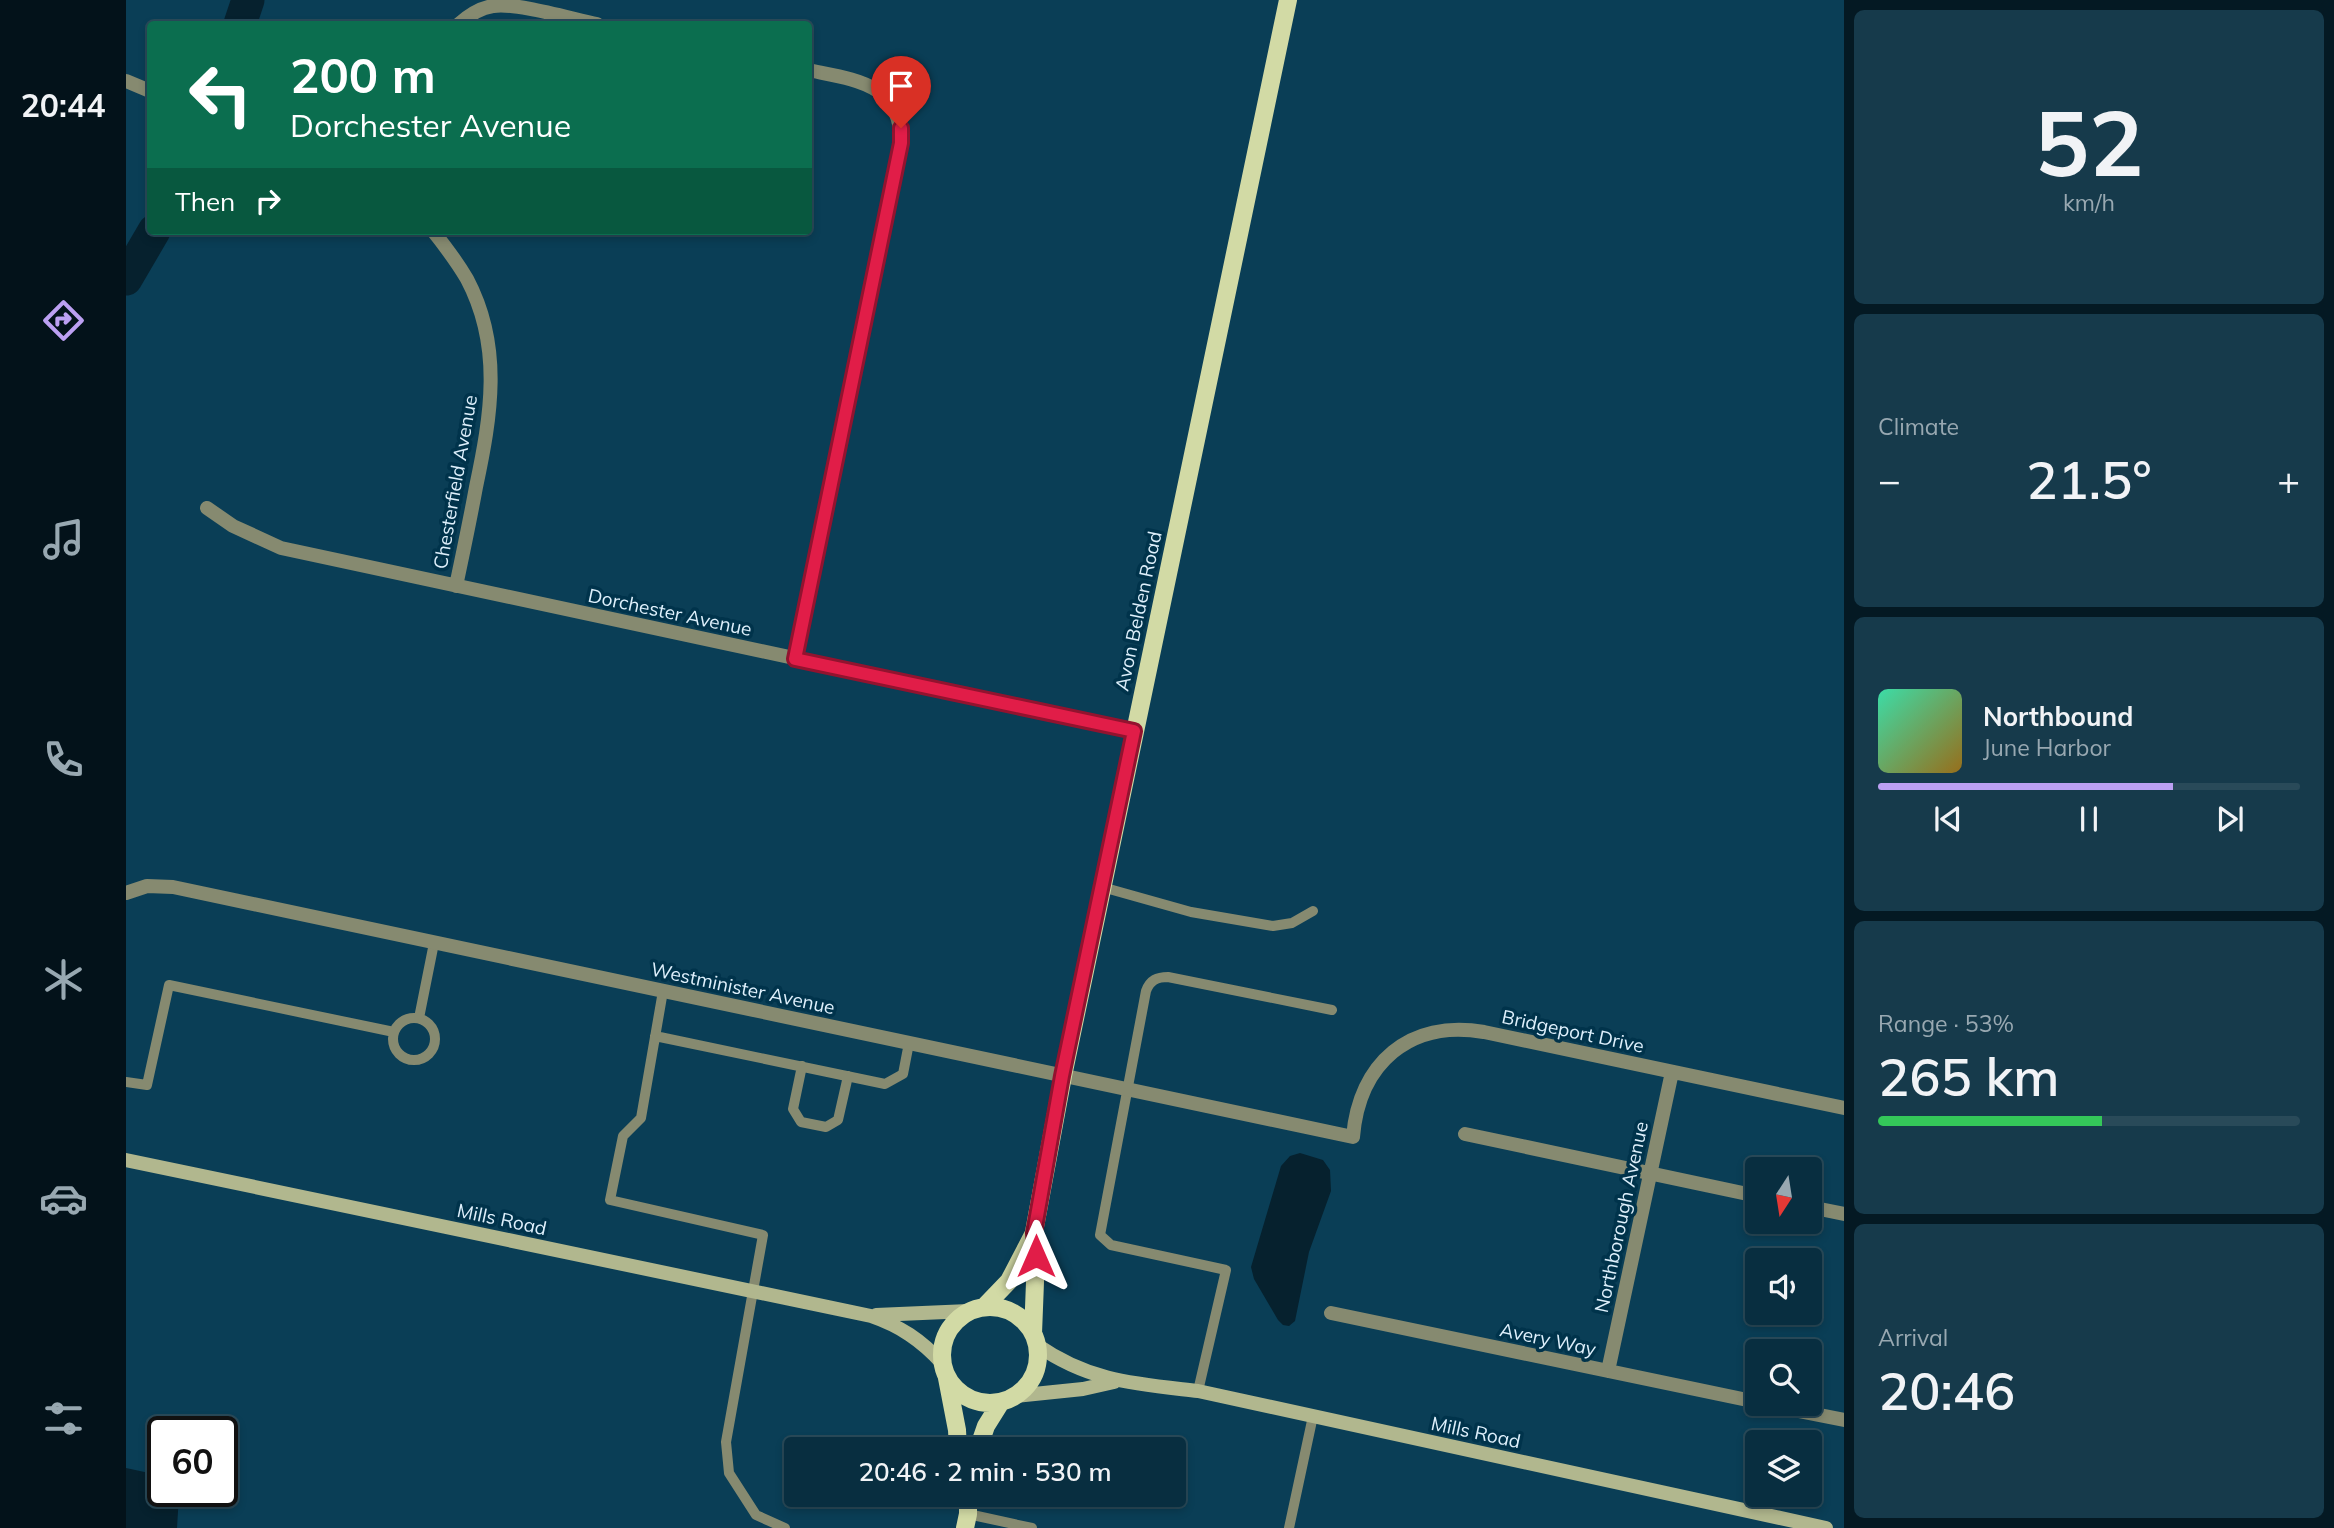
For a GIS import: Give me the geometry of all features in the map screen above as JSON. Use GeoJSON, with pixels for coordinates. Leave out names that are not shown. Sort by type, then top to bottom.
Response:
{"type":"FeatureCollection","features":[{"type":"Feature","properties":{"kind":"main road","name":"Avon Belden Road"},"geometry":{"type":"LineString","coordinates":[[1035,1339],[1034,1233],[1062,1076],[1288,0]]}},
{"type":"Feature","properties":{"kind":"main road","name":"Avon Belden Road"},"geometry":{"type":"LineString","coordinates":[[977,1309],[1009,1281],[1034,1233]]}},
{"type":"Feature","properties":{"kind":"main road"},"geometry":{"type":"LineString","coordinates":[[957,1437],[942,1347],[956,1320],[977,1309],[998,1308],[1012,1312],[1023,1321],[1035,1339],[1038,1360],[1026,1387],[1008,1399],[986,1426],[982,1437]]}},
{"type":"Feature","properties":{"kind":"main road"},"geometry":{"type":"LineString","coordinates":[[944,1371],[957,1391],[970,1399],[986,1403],[1008,1399]]}},
{"type":"Feature","properties":{"kind":"street"},"geometry":{"type":"LineString","coordinates":[[463,21],[480,9],[502,5],[582,21]]}},
{"type":"Feature","properties":{"kind":"street"},"geometry":{"type":"LineString","coordinates":[[795,659],[901,143],[897,114],[886,97],[860,82],[812,71]]}},
{"type":"Feature","properties":{"kind":"street"},"geometry":{"type":"LineString","coordinates":[[126,81],[147,90]]}},
{"type":"Feature","properties":{"kind":"street","name":"Chesterfield Avenue"},"geometry":{"type":"LineString","coordinates":[[436,235],[468,281],[485,332],[491,373],[492,394],[487,436],[456,586]]}},
{"type":"Feature","properties":{"kind":"street","name":"Dorchester Avenue"},"geometry":{"type":"LineString","coordinates":[[206,508],[233,526],[281,548],[1134,731]]}},
{"type":"Feature","properties":{"kind":"street","name":"Westminister Avenue"},"geometry":{"type":"LineString","coordinates":[[126,893],[147,886],[173,887],[1353,1137]]}},
{"type":"Feature","properties":{"kind":"street","name":"Bridgeport Drive"},"geometry":{"type":"LineString","coordinates":[[1353,1137],[1357,1106],[1378,1068],[1395,1050],[1434,1032],[1469,1029],[1844,1108]]}},
{"type":"Feature","properties":{"kind":"street","name":"Northborough Avenue"},"geometry":{"type":"LineString","coordinates":[[1608,1371],[1672,1072]]}},
{"type":"Feature","properties":{"kind":"street"},"geometry":{"type":"LineString","coordinates":[[1465,1134],[1745,1194]]}},
{"type":"Feature","properties":{"kind":"street","name":"Mills Road"},"geometry":{"type":"LineString","coordinates":[[126,1160],[871,1316],[904,1330],[929,1349],[944,1371]]}},
{"type":"Feature","properties":{"kind":"street"},"geometry":{"type":"LineString","coordinates":[[1822,1209],[1844,1214]]}},
{"type":"Feature","properties":{"kind":"street","name":"Mills Road"},"geometry":{"type":"LineString","coordinates":[[871,1316],[977,1309]]}},
{"type":"Feature","properties":{"kind":"street","name":"Avery Way"},"geometry":{"type":"LineString","coordinates":[[1331,1313],[1745,1400]]}},
{"type":"Feature","properties":{"kind":"street","name":"Mills Road"},"geometry":{"type":"LineString","coordinates":[[1035,1339],[1067,1364],[1116,1381],[1198,1391],[1826,1528]]}},
{"type":"Feature","properties":{"kind":"street","name":"Mills Road"},"geometry":{"type":"LineString","coordinates":[[1008,1399],[1083,1389],[1116,1381]]}},
{"type":"Feature","properties":{"kind":"street"},"geometry":{"type":"LineString","coordinates":[[1822,1416],[1844,1420]]}},
{"type":"Feature","properties":{"kind":"lane"},"geometry":{"type":"LineString","coordinates":[[1102,887],[1191,912],[1273,926],[1292,923],[1313,911]]}},
{"type":"Feature","properties":{"kind":"lane"},"geometry":{"type":"LineString","coordinates":[[419,1018],[434,943]]}},
{"type":"Feature","properties":{"kind":"lane"},"geometry":{"type":"LineString","coordinates":[[1198,1391],[1226,1270],[1111,1245],[1100,1235],[1146,991],[1154,979],[1168,976],[1332,1010]]}},
{"type":"Feature","properties":{"kind":"lane"},"geometry":{"type":"LineString","coordinates":[[126,1082],[147,1086],[169,985],[394,1032]]}},
{"type":"Feature","properties":{"kind":"lane"},"geometry":{"type":"LineString","coordinates":[[663,991],[641,1118],[623,1136],[610,1200],[764,1235],[726,1442],[729,1473],[756,1515],[785,1528]]}},
{"type":"Feature","properties":{"kind":"lane"},"geometry":{"type":"LineString","coordinates":[[419,1018],[430,1024],[436,1037],[432,1051],[427,1056],[414,1060],[400,1055],[393,1042],[394,1032],[405,1019],[419,1018]]}},
{"type":"Feature","properties":{"kind":"lane"},"geometry":{"type":"LineString","coordinates":[[655,1036],[886,1084],[903,1074],[909,1043]]}},
{"type":"Feature","properties":{"kind":"lane"},"geometry":{"type":"LineString","coordinates":[[802,1066],[793,1109],[801,1122],[826,1127],[838,1120],[848,1076]]}},
{"type":"Feature","properties":{"kind":"lane"},"geometry":{"type":"LineString","coordinates":[[1289,1528],[1313,1416]]}},
{"type":"Feature","properties":{"kind":"lane"},"geometry":{"type":"LineString","coordinates":[[967,1521],[1032,1528]]}},
{"type":"Feature","properties":{"kind":"water"},"geometry":{"type":"Polygon","coordinates":[[[1300,1153],[1323,1160],[1330,1170],[1331,1191],[1309,1252],[1295,1321],[1289,1326],[1278,1320],[1254,1279],[1251,1267],[1281,1166],[1290,1156],[1300,1153]]]}},
{"type":"Feature","properties":{"kind":"water"},"geometry":{"type":"Polygon","coordinates":[[[126,1468],[147,1473],[147,1507],[178,1507],[177,1528],[126,1528],[126,1468]]]}},
{"type":"Feature","properties":{"kind":"waterway"},"geometry":{"type":"LineString","coordinates":[[241,21],[248,0]]}},
{"type":"Feature","properties":{"kind":"waterway"},"geometry":{"type":"LineString","coordinates":[[126,279],[152,235]]}},
{"type":"Feature","properties":{"kind":"route"},"geometry":{"type":"LineString","coordinates":[[901,128],[901,143],[795,659],[1134,731],[1062,1076],[1034,1233],[1036,1256]]}}]}
